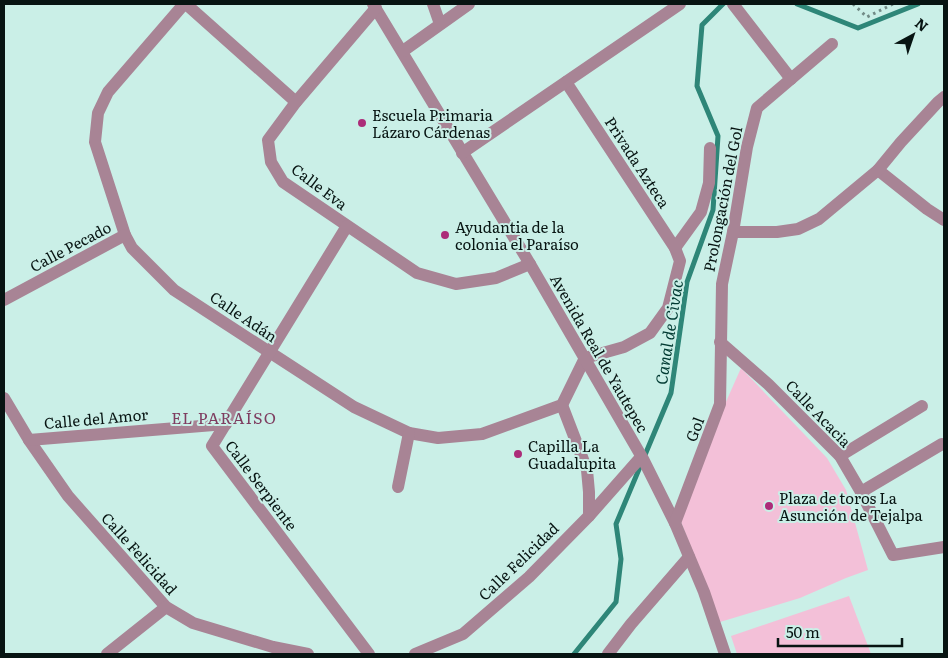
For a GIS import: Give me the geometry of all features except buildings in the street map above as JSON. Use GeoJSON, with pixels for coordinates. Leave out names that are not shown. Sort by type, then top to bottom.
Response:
{"type":"FeatureCollection","features":[{"type":"Feature","properties":{"kind":"street"},"geometry":{"type":"LineString","coordinates":[[185,4],[296,102]]}},
{"type":"Feature","properties":{"kind":"street","name":"Calle Adán"},"geometry":{"type":"LineString","coordinates":[[185,4],[108,92],[98,113],[95,142],[125,235],[132,248],[174,290],[354,407],[409,433],[438,438],[482,434],[562,404]]}},
{"type":"Feature","properties":{"kind":"street"},"geometry":{"type":"LineString","coordinates":[[433,4],[440,24]]}},
{"type":"Feature","properties":{"kind":"street"},"geometry":{"type":"LineString","coordinates":[[402,51],[469,4]]}},
{"type":"Feature","properties":{"kind":"street"},"geometry":{"type":"LineString","coordinates":[[462,153],[680,4]]}},
{"type":"Feature","properties":{"kind":"street","name":"Calle Eva"},"geometry":{"type":"LineString","coordinates":[[375,6],[296,102],[268,140],[271,162],[282,182],[417,273],[456,284],[496,278],[530,264]]}},
{"type":"Feature","properties":{"kind":"street","name":"Avenida Real de Yautepec"},"geometry":{"type":"LineString","coordinates":[[375,6],[530,264],[642,458],[668,507],[690,557],[725,654]]}},
{"type":"Feature","properties":{"kind":"street"},"geometry":{"type":"LineString","coordinates":[[735,6],[791,79]]}},
{"type":"Feature","properties":{"kind":"street","name":"Prolongación del Gol"},"geometry":{"type":"LineString","coordinates":[[720,342],[722,284],[747,147],[757,108],[832,44]]}},
{"type":"Feature","properties":{"kind":"street","name":"Privada Azteca"},"geometry":{"type":"LineString","coordinates":[[566,82],[675,248],[680,261],[668,308],[650,333],[624,347],[585,358]]}},
{"type":"Feature","properties":{"kind":"street"},"geometry":{"type":"LineString","coordinates":[[733,232],[777,232],[798,229],[819,219],[878,170],[900,142],[944,97]]}},
{"type":"Feature","properties":{"kind":"street"},"geometry":{"type":"LineString","coordinates":[[675,248],[701,212],[709,183],[710,148]]}},
{"type":"Feature","properties":{"kind":"street"},"geometry":{"type":"LineString","coordinates":[[878,170],[944,220]]}},
{"type":"Feature","properties":{"kind":"street","name":"Calle Serpiente"},"geometry":{"type":"LineString","coordinates":[[347,226],[212,446],[369,654]]}},
{"type":"Feature","properties":{"kind":"street","name":"Calle Pecado"},"geometry":{"type":"LineString","coordinates":[[4,300],[125,235]]}},
{"type":"Feature","properties":{"kind":"street","name":"Calle Acacia"},"geometry":{"type":"LineString","coordinates":[[720,342],[768,384],[840,456],[861,492],[893,555],[944,547]]}},
{"type":"Feature","properties":{"kind":"street","name":"Gol"},"geometry":{"type":"LineString","coordinates":[[675,523],[720,404],[720,342]]}},
{"type":"Feature","properties":{"kind":"street"},"geometry":{"type":"LineString","coordinates":[[585,358],[562,404],[587,470],[589,492],[588,516]]}},
{"type":"Feature","properties":{"kind":"street","name":"Calle Felicidad"},"geometry":{"type":"LineString","coordinates":[[4,398],[29,440],[68,496],[166,607],[193,623],[273,648],[308,654]]}},
{"type":"Feature","properties":{"kind":"street"},"geometry":{"type":"LineString","coordinates":[[840,456],[922,406]]}},
{"type":"Feature","properties":{"kind":"street","name":"Calle del Amor"},"geometry":{"type":"LineString","coordinates":[[29,440],[226,424]]}},
{"type":"Feature","properties":{"kind":"street"},"geometry":{"type":"LineString","coordinates":[[398,487],[409,433]]}},
{"type":"Feature","properties":{"kind":"street"},"geometry":{"type":"LineString","coordinates":[[861,492],[942,444]]}},
{"type":"Feature","properties":{"kind":"street","name":"Calle Felicidad"},"geometry":{"type":"LineString","coordinates":[[415,654],[463,634],[529,577],[642,458]]}},
{"type":"Feature","properties":{"kind":"street"},"geometry":{"type":"LineString","coordinates":[[608,654],[631,624],[690,557]]}},
{"type":"Feature","properties":{"kind":"street"},"geometry":{"type":"LineString","coordinates":[[107,654],[166,607]]}},
{"type":"Feature","properties":{"kind":"path"},"geometry":{"type":"LineString","coordinates":[[853,4],[867,17],[892,4]]}},
{"type":"Feature","properties":{"kind":"shaded area","name":"Plaza de toros La Asunción de Tejalpa"},"geometry":{"type":"Polygon","coordinates":[[[741,368],[827,458],[846,490],[868,570],[800,598],[720,622],[681,522],[725,404],[741,368]]]}},
{"type":"Feature","properties":{"kind":"shaded area"},"geometry":{"type":"Polygon","coordinates":[[[849,596],[871,654],[737,654],[731,636],[849,596]]]}},
{"type":"Feature","properties":{"kind":"waterway","name":"Canal de Civac"},"geometry":{"type":"LineString","coordinates":[[574,654],[616,602],[621,559],[616,524],[671,393],[687,282],[713,210],[718,136],[697,86],[702,25],[723,4]]}},
{"type":"Feature","properties":{"kind":"waterway","name":"Canal de Civac"},"geometry":{"type":"LineString","coordinates":[[797,4],[858,28],[918,4]]}},
{"type":"Feature","properties":{"kind":"place","name":"Escuela Primaria Lázaro Cárdenas"},"geometry":{"type":"Point","coordinates":[362,123]}},
{"type":"Feature","properties":{"kind":"place","name":"Ayudantia de la colonia el Paraíso"},"geometry":{"type":"Point","coordinates":[445,235]}},
{"type":"Feature","properties":{"kind":"place","name":"Capilla La Guadalupita"},"geometry":{"type":"Point","coordinates":[518,454]}},
{"type":"Feature","properties":{"kind":"place","name":"Plaza de toros La Asunción de Tejalpa"},"geometry":{"type":"Point","coordinates":[769,506]}},
{"type":"Feature","properties":{"kind":"district","name":"EL PARAÍSO"},"geometry":{"type":"Point","coordinates":[224,417]}}]}
